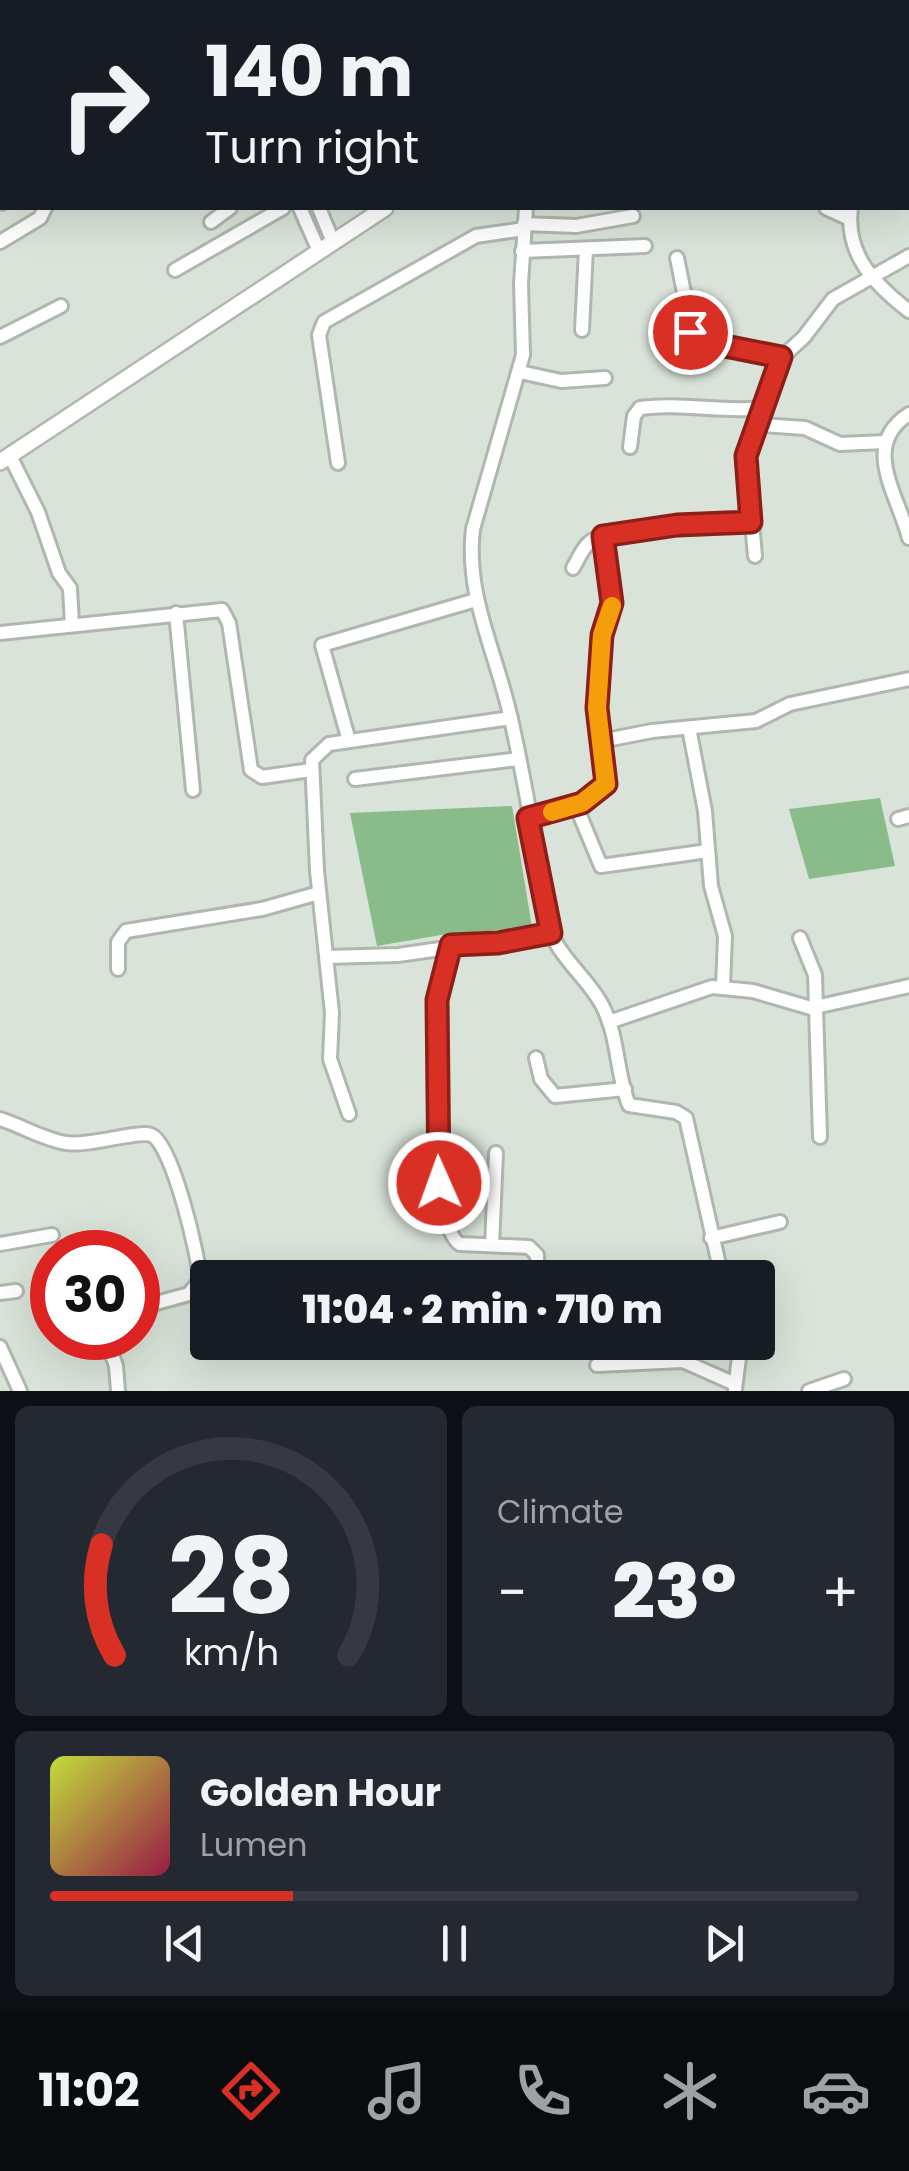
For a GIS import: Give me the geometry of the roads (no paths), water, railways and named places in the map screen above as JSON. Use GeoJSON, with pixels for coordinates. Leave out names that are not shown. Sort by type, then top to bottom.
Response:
{"type":"FeatureCollection","features":[{"type":"Feature","properties":{"kind":"main road"},"geometry":{"type":"LineString","coordinates":[[4,456],[382,210]]}},
{"type":"Feature","properties":{"kind":"street"},"geometry":{"type":"LineString","coordinates":[[0,242],[40,218],[44,210]]}},
{"type":"Feature","properties":{"kind":"street"},"geometry":{"type":"LineString","coordinates":[[211,222],[227,210]]}},
{"type":"Feature","properties":{"kind":"street"},"geometry":{"type":"LineString","coordinates":[[175,270],[280,210]]}},
{"type":"Feature","properties":{"kind":"street"},"geometry":{"type":"LineString","coordinates":[[301,210],[326,247]]}},
{"type":"Feature","properties":{"kind":"street"},"geometry":{"type":"LineString","coordinates":[[318,210],[326,247]]}},
{"type":"Feature","properties":{"kind":"street"},"geometry":{"type":"LineString","coordinates":[[526,210],[522,250],[523,355],[473,529],[470,552],[476,600],[511,718],[551,933],[556,946],[601,1003],[609,1022],[626,1100],[633,1107],[668,1110],[686,1118],[718,1260]]}},
{"type":"Feature","properties":{"kind":"street"},"geometry":{"type":"LineString","coordinates":[[851,213],[856,252],[870,275],[909,312]]}},
{"type":"Feature","properties":{"kind":"street"},"geometry":{"type":"LineString","coordinates":[[338,463],[319,335],[324,322],[476,236],[633,216]]}},
{"type":"Feature","properties":{"kind":"street"},"geometry":{"type":"LineString","coordinates":[[522,250],[645,246]]}},
{"type":"Feature","properties":{"kind":"street"},"geometry":{"type":"LineString","coordinates":[[582,330],[586,249]]}},
{"type":"Feature","properties":{"kind":"street"},"geometry":{"type":"LineString","coordinates":[[755,556],[746,456],[760,425],[774,370],[781,357],[804,337],[822,309],[870,275],[909,256]]}},
{"type":"Feature","properties":{"kind":"street"},"geometry":{"type":"LineString","coordinates":[[677,258],[693,338],[781,357]]}},
{"type":"Feature","properties":{"kind":"street"},"geometry":{"type":"LineString","coordinates":[[0,337],[61,306]]}},
{"type":"Feature","properties":{"kind":"street"},"geometry":{"type":"LineString","coordinates":[[520,372],[561,381],[606,378]]}},
{"type":"Feature","properties":{"kind":"street"},"geometry":{"type":"LineString","coordinates":[[630,447],[634,416],[640,408],[671,404],[728,412],[765,408]]}},
{"type":"Feature","properties":{"kind":"street"},"geometry":{"type":"LineString","coordinates":[[909,414],[890,429],[885,442],[890,485],[904,505],[909,538]]}},
{"type":"Feature","properties":{"kind":"street"},"geometry":{"type":"LineString","coordinates":[[760,425],[805,428],[840,444],[885,442]]}},
{"type":"Feature","properties":{"kind":"street"},"geometry":{"type":"LineString","coordinates":[[4,456],[38,512],[58,573],[70,588],[72,625]]}},
{"type":"Feature","properties":{"kind":"street"},"geometry":{"type":"LineString","coordinates":[[573,568],[588,544],[603,536],[677,525],[751,522]]}},
{"type":"Feature","properties":{"kind":"street"},"geometry":{"type":"LineString","coordinates":[[528,818],[576,806],[606,784],[597,708],[601,648],[612,610],[603,536]]}},
{"type":"Feature","properties":{"kind":"street"},"geometry":{"type":"LineString","coordinates":[[349,741],[322,646],[476,600]]}},
{"type":"Feature","properties":{"kind":"street"},"geometry":{"type":"LineString","coordinates":[[0,633],[216,609],[226,614],[251,770],[262,777],[311,770]]}},
{"type":"Feature","properties":{"kind":"street"},"geometry":{"type":"LineString","coordinates":[[176,614],[193,790]]}},
{"type":"Feature","properties":{"kind":"street"},"geometry":{"type":"LineString","coordinates":[[601,741],[756,721],[790,704],[909,679]]}},
{"type":"Feature","properties":{"kind":"street"},"geometry":{"type":"LineString","coordinates":[[349,1114],[330,1058],[333,1024],[319,894],[312,760],[322,747],[349,741],[511,718]]}},
{"type":"Feature","properties":{"kind":"street"},"geometry":{"type":"LineString","coordinates":[[689,728],[705,811],[713,897],[724,936],[723,986]]}},
{"type":"Feature","properties":{"kind":"street"},"geometry":{"type":"LineString","coordinates":[[355,779],[518,758]]}},
{"type":"Feature","properties":{"kind":"street"},"geometry":{"type":"LineString","coordinates":[[576,806],[601,866],[708,851]]}},
{"type":"Feature","properties":{"kind":"street"},"geometry":{"type":"LineString","coordinates":[[118,969],[118,942],[126,930],[262,909],[319,894]]}},
{"type":"Feature","properties":{"kind":"street"},"geometry":{"type":"LineString","coordinates":[[326,957],[408,954],[551,933]]}},
{"type":"Feature","properties":{"kind":"street"},"geometry":{"type":"LineString","coordinates":[[800,938],[815,976],[820,1137]]}},
{"type":"Feature","properties":{"kind":"street"},"geometry":{"type":"LineString","coordinates":[[451,945],[437,1000],[439,1183],[451,1239],[460,1244],[536,1250],[537,1260]]}},
{"type":"Feature","properties":{"kind":"street"},"geometry":{"type":"LineString","coordinates":[[609,1022],[692,991],[723,986],[816,1008],[909,986]]}},
{"type":"Feature","properties":{"kind":"street"},"geometry":{"type":"LineString","coordinates":[[536,1058],[544,1086],[554,1096],[624,1089]]}},
{"type":"Feature","properties":{"kind":"street"},"geometry":{"type":"LineString","coordinates":[[0,1118],[65,1143],[115,1141],[146,1134],[156,1138],[174,1173],[200,1280],[189,1294],[160,1302]]}},
{"type":"Feature","properties":{"kind":"street"},"geometry":{"type":"LineString","coordinates":[[492,1245],[496,1153]]}},
{"type":"Feature","properties":{"kind":"street"},"geometry":{"type":"LineString","coordinates":[[712,1238],[780,1222]]}},
{"type":"Feature","properties":{"kind":"street"},"geometry":{"type":"LineString","coordinates":[[0,1244],[30,1239]]}},
{"type":"Feature","properties":{"kind":"street"},"geometry":{"type":"LineString","coordinates":[[0,1293],[16,1291]]}},
{"type":"Feature","properties":{"kind":"street"},"geometry":{"type":"LineString","coordinates":[[0,1347],[20,1391]]}},
{"type":"Feature","properties":{"kind":"street"},"geometry":{"type":"LineString","coordinates":[[114,1360],[118,1391]]}},
{"type":"Feature","properties":{"kind":"street"},"geometry":{"type":"LineString","coordinates":[[597,1365],[683,1361],[735,1388],[741,1360]]}},
{"type":"Feature","properties":{"kind":"street"},"geometry":{"type":"LineString","coordinates":[[810,1391],[844,1379]]}}]}
